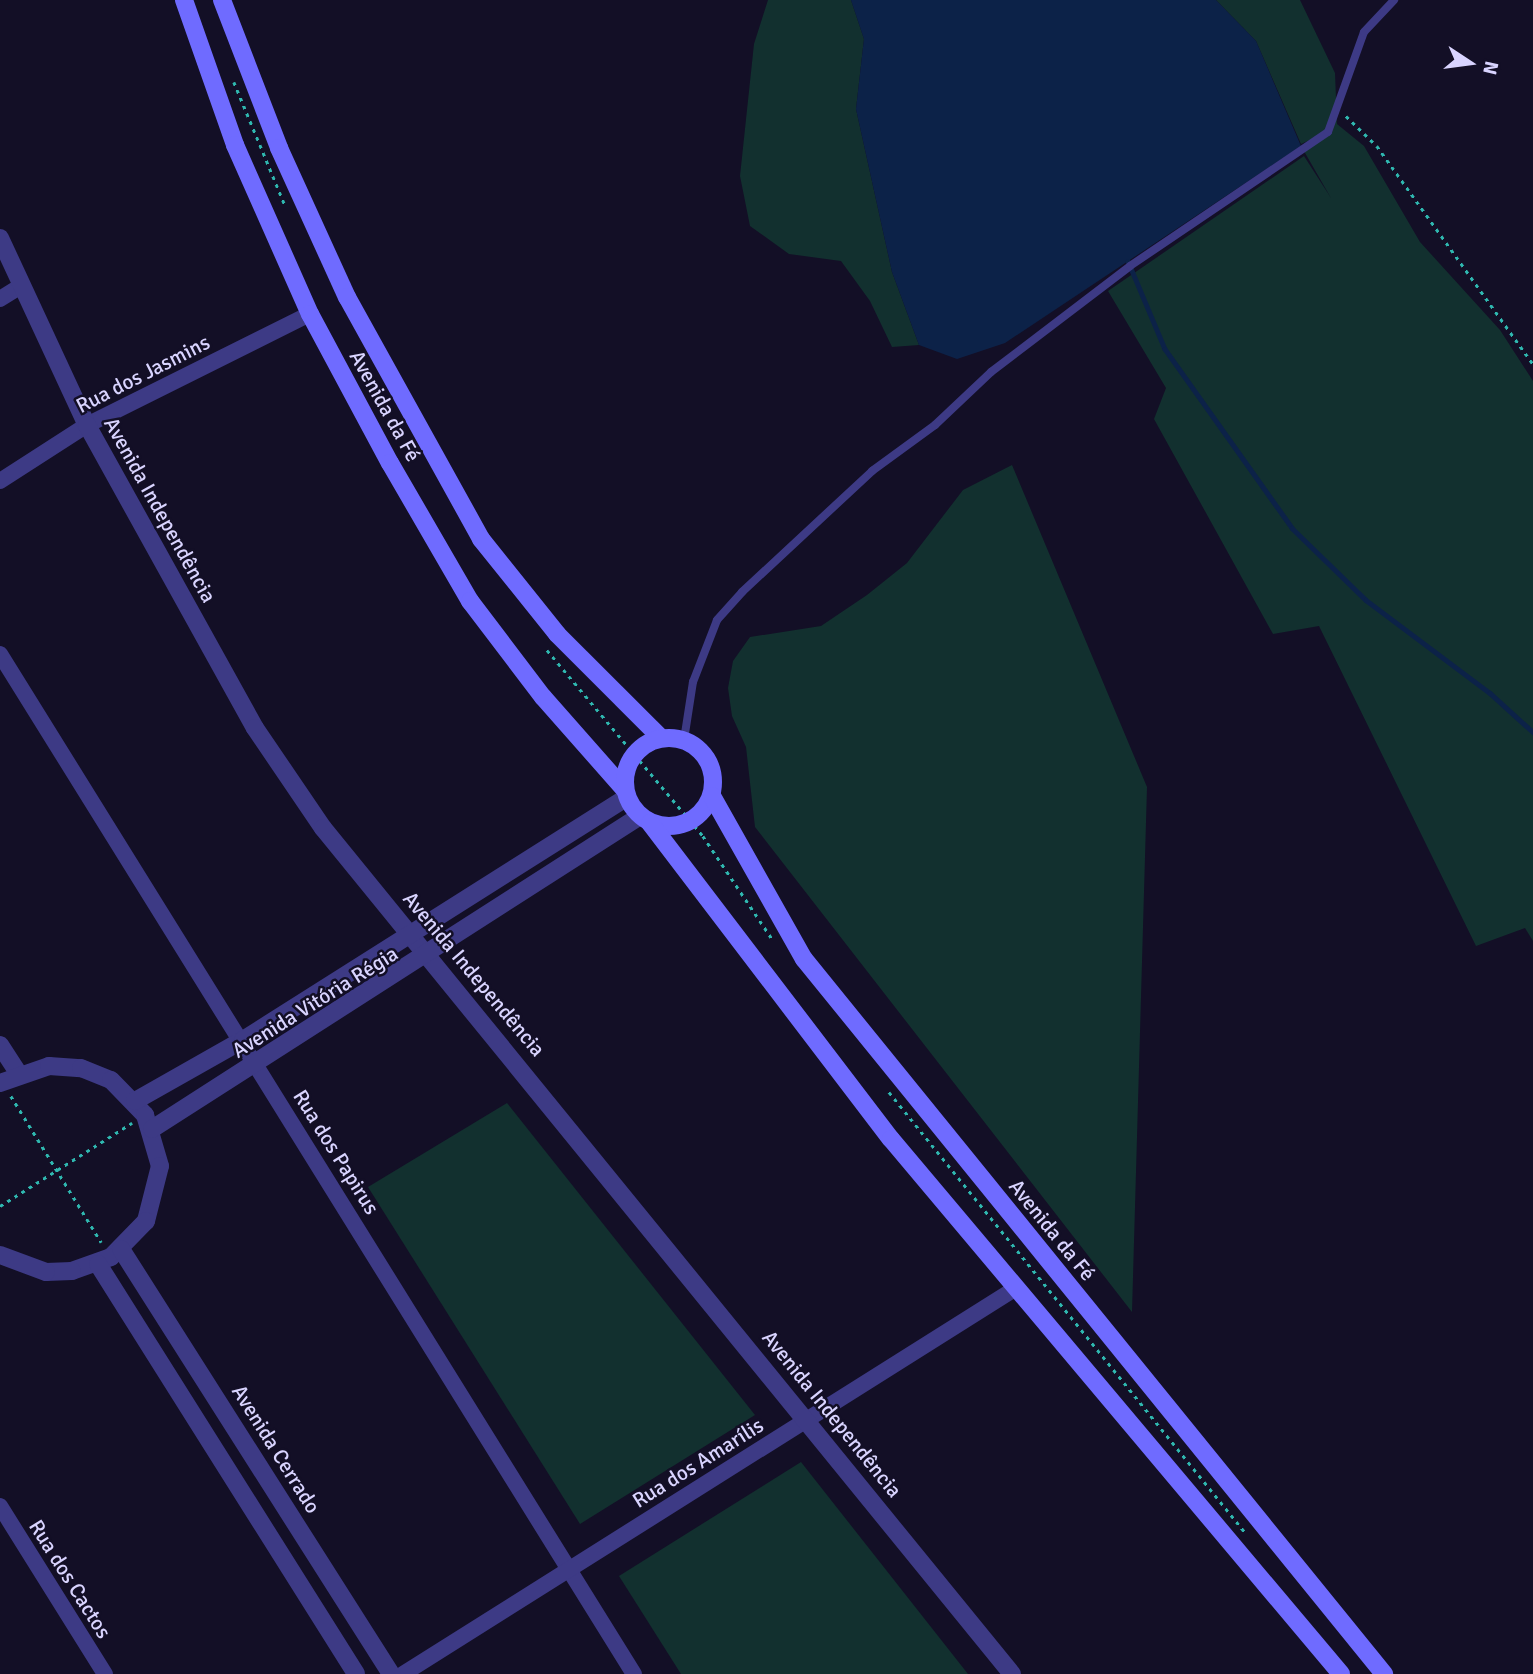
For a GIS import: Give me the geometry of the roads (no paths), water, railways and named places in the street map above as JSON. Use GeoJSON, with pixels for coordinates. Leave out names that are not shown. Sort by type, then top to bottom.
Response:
{"type":"FeatureCollection","features":[{"type":"Feature","properties":{"kind":"main road","name":"Avenida da Fé"},"geometry":{"type":"LineString","coordinates":[[184,0],[235,145],[310,314],[470,601],[543,697],[626,793]]}},
{"type":"Feature","properties":{"kind":"main road","name":"Avenida da Fé"},"geometry":{"type":"LineString","coordinates":[[222,0],[279,148],[347,297],[481,539],[556,635],[662,738]]}},
{"type":"Feature","properties":{"kind":"main road"},"geometry":{"type":"LineString","coordinates":[[645,820],[687,823],[712,796],[712,768],[696,746],[684,740],[662,738],[633,756],[626,793],[645,820],[891,1139],[1341,1674]]}},
{"type":"Feature","properties":{"kind":"main road","name":"Avenida da Fé"},"geometry":{"type":"LineString","coordinates":[[712,796],[804,959],[1384,1674]]}},
{"type":"Feature","properties":{"kind":"street","name":"Avenida Independência"},"geometry":{"type":"LineString","coordinates":[[0,238],[19,287],[87,425],[255,728],[323,828],[430,955],[1012,1674]]}},
{"type":"Feature","properties":{"kind":"street"},"geometry":{"type":"LineString","coordinates":[[0,299],[19,287]]}},
{"type":"Feature","properties":{"kind":"street","name":"Rua dos Jasmins"},"geometry":{"type":"LineString","coordinates":[[0,481],[87,425],[310,314]]}},
{"type":"Feature","properties":{"kind":"street","name":"Rua dos Papirus"},"geometry":{"type":"LineString","coordinates":[[0,654],[243,1040],[634,1674]]}},
{"type":"Feature","properties":{"kind":"street","name":"Avenida Vitória Régia"},"geometry":{"type":"LineString","coordinates":[[135,1101],[243,1040],[412,935],[626,793]]}},
{"type":"Feature","properties":{"kind":"street","name":"Avenida Vitória Régia"},"geometry":{"type":"LineString","coordinates":[[152,1129],[645,820]]}},
{"type":"Feature","properties":{"kind":"street"},"geometry":{"type":"LineString","coordinates":[[0,1045],[18,1073]]}},
{"type":"Feature","properties":{"kind":"street"},"geometry":{"type":"LineString","coordinates":[[0,1083],[18,1073],[49,1066],[81,1068],[111,1080],[135,1101],[152,1129],[160,1166],[154,1204],[121,1249],[98,1264],[46,1272],[0,1255]]}},
{"type":"Feature","properties":{"kind":"street","name":"Avenida Cerrado"},"geometry":{"type":"LineString","coordinates":[[121,1249],[391,1674]]}},
{"type":"Feature","properties":{"kind":"street"},"geometry":{"type":"LineString","coordinates":[[98,1264],[356,1674]]}},
{"type":"Feature","properties":{"kind":"street","name":"Rua dos Amarílis"},"geometry":{"type":"LineString","coordinates":[[403,1674],[1016,1288]]}},
{"type":"Feature","properties":{"kind":"street","name":"Rua dos Cactos"},"geometry":{"type":"LineString","coordinates":[[0,1506],[105,1674]]}},
{"type":"Feature","properties":{"kind":"lane"},"geometry":{"type":"LineString","coordinates":[[684,740],[693,682],[717,620],[742,592],[872,471],[935,425],[991,372],[1130,266],[1328,132],[1340,110],[1364,32],[1394,0]]}},
{"type":"Feature","properties":{"kind":"water"},"geometry":{"type":"Polygon","coordinates":[[[851,0],[1216,0],[1256,41],[1301,146],[1005,343],[957,359],[919,345],[892,272],[856,109],[864,39],[851,0]]]}},
{"type":"Feature","properties":{"kind":"waterway"},"geometry":{"type":"LineString","coordinates":[[1128,261],[1165,349],[1292,528],[1366,600],[1490,693],[1533,732]]}}]}
